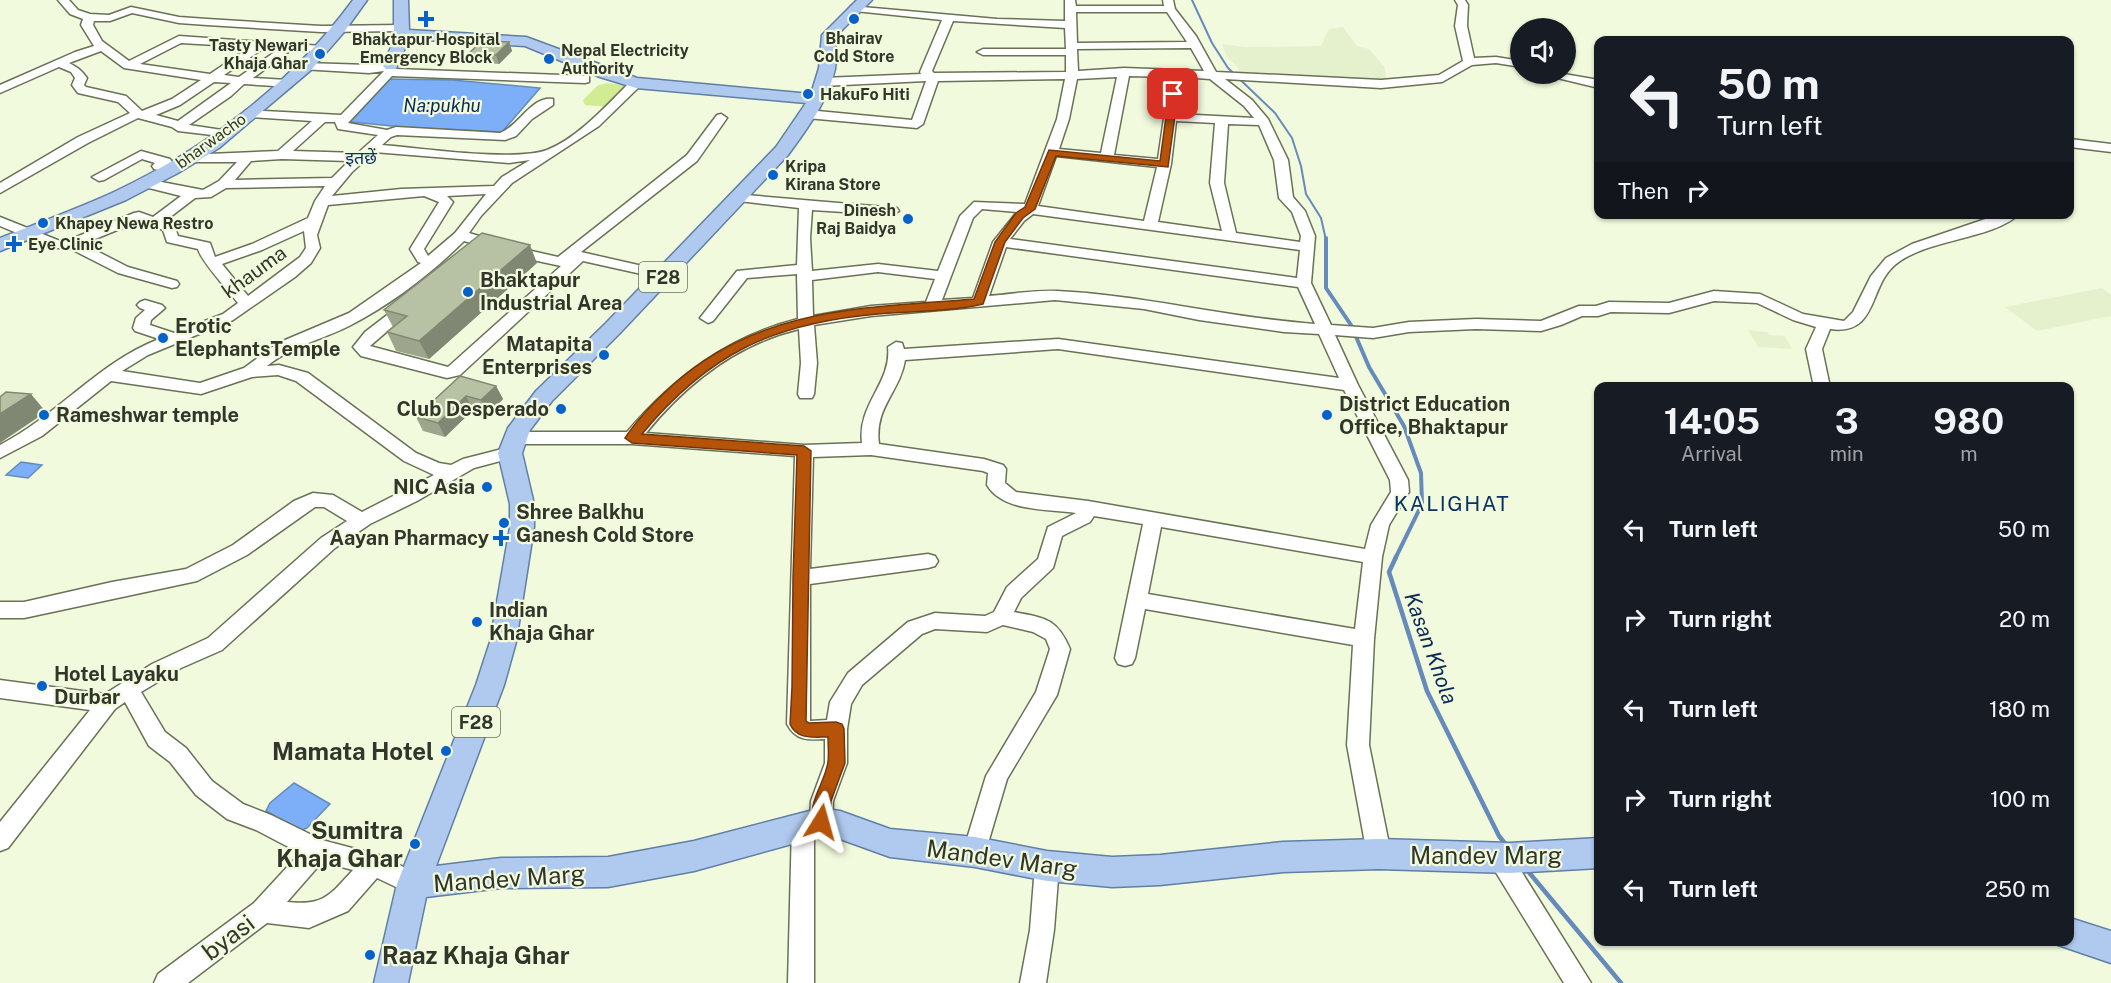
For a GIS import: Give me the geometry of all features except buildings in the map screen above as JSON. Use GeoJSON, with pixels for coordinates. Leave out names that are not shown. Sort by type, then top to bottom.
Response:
{"type":"FeatureCollection","features":[{"type":"Feature","properties":{"kind":"main road","name":"bharwacho"},"geometry":{"type":"LineString","coordinates":[[0,245],[146,183],[190,158],[225,134],[287,84],[322,49],[360,0]]}},
{"type":"Feature","properties":{"kind":"main road"},"geometry":{"type":"LineString","coordinates":[[390,69],[402,40],[401,0]]}},
{"type":"Feature","properties":{"kind":"main road","name":"F28"},"geometry":{"type":"LineString","coordinates":[[390,983],[413,884],[453,787],[503,642],[522,526],[522,504],[513,446],[519,428],[544,396],[740,197],[782,151],[816,98],[827,67],[829,35],[860,4]]}},
{"type":"Feature","properties":{"kind":"main road"},"geometry":{"type":"LineString","coordinates":[[402,31],[526,42],[606,74],[636,83],[816,98]]}},
{"type":"Feature","properties":{"kind":"main road","name":"Mandev Marg"},"geometry":{"type":"LineString","coordinates":[[413,884],[501,873],[608,872],[694,856],[812,823],[840,825],[890,843],[975,852],[1047,866],[1112,872],[1160,870],[1283,857],[1379,854],[1505,858],[1562,856],[1594,851]]}},
{"type":"Feature","properties":{"kind":"main road"},"geometry":{"type":"LineString","coordinates":[[2074,935],[2111,947]]}},
{"type":"Feature","properties":{"kind":"street"},"geometry":{"type":"LineString","coordinates":[[63,0],[74,12],[89,17],[110,18],[131,10],[179,20],[402,31]]}},
{"type":"Feature","properties":{"kind":"street"},"geometry":{"type":"LineString","coordinates":[[1460,0],[1463,4],[1461,26],[1469,62]]}},
{"type":"Feature","properties":{"kind":"street"},"geometry":{"type":"LineString","coordinates":[[860,4],[941,14],[990,37],[1072,49],[1195,45]]}},
{"type":"Feature","properties":{"kind":"street"},"geometry":{"type":"LineString","coordinates":[[979,302],[1000,242],[1019,216],[1030,209],[1063,119],[1072,75],[1070,5],[1169,4],[1211,74],[1248,103],[1264,122],[1281,160],[1286,198],[1298,211],[1306,229],[1304,283],[1334,331],[1350,385],[1399,480],[1400,492],[1380,525],[1373,557],[1364,639],[1358,745],[1379,854]]}},
{"type":"Feature","properties":{"kind":"street"},"geometry":{"type":"LineString","coordinates":[[816,98],[917,124],[932,82],[926,72],[941,14]]}},
{"type":"Feature","properties":{"kind":"street"},"geometry":{"type":"LineString","coordinates":[[89,17],[87,25],[102,47],[128,66],[213,78],[287,84]]}},
{"type":"Feature","properties":{"kind":"street"},"geometry":{"type":"LineString","coordinates":[[128,66],[207,22]]}},
{"type":"Feature","properties":{"kind":"street"},"geometry":{"type":"LineString","coordinates":[[990,37],[1071,25]]}},
{"type":"Feature","properties":{"kind":"street"},"geometry":{"type":"LineString","coordinates":[[974,78],[990,37]]}},
{"type":"Feature","properties":{"kind":"street"},"geometry":{"type":"LineString","coordinates":[[178,39],[322,49]]}},
{"type":"Feature","properties":{"kind":"street"},"geometry":{"type":"LineString","coordinates":[[0,189],[83,140],[176,102],[261,45]]}},
{"type":"Feature","properties":{"kind":"street"},"geometry":{"type":"LineString","coordinates":[[0,89],[102,47]]}},
{"type":"Feature","properties":{"kind":"street"},"geometry":{"type":"LineString","coordinates":[[60,63],[75,70],[81,78],[78,85],[82,90],[122,99],[140,115],[180,124],[279,56],[288,47]]}},
{"type":"Feature","properties":{"kind":"street"},"geometry":{"type":"LineString","coordinates":[[816,98],[931,77],[974,78],[1124,72],[1211,74],[1381,84],[1442,78],[1469,62],[1496,60],[1510,62]]}},
{"type":"Feature","properties":{"kind":"street"},"geometry":{"type":"LineString","coordinates":[[305,67],[585,79]]}},
{"type":"Feature","properties":{"kind":"street"},"geometry":{"type":"LineString","coordinates":[[390,69],[343,119],[342,126],[386,134],[396,131],[501,137],[512,133],[528,116],[549,102]]}},
{"type":"Feature","properties":{"kind":"street"},"geometry":{"type":"LineString","coordinates":[[1107,158],[1124,72]]}},
{"type":"Feature","properties":{"kind":"street"},"geometry":{"type":"LineString","coordinates":[[1150,226],[1164,164],[1176,73]]}},
{"type":"Feature","properties":{"kind":"street"},"geometry":{"type":"LineString","coordinates":[[1576,80],[1594,83]]}},
{"type":"Feature","properties":{"kind":"street"},"geometry":{"type":"LineString","coordinates":[[250,372],[267,355],[283,345],[344,322],[362,312],[431,261],[460,236],[469,221],[496,190],[513,176],[552,153],[595,123],[636,83]]}},
{"type":"Feature","properties":{"kind":"street"},"geometry":{"type":"LineString","coordinates":[[250,113],[343,119]]}},
{"type":"Feature","properties":{"kind":"street"},"geometry":{"type":"LineString","coordinates":[[1171,117],[1264,122]]}},
{"type":"Feature","properties":{"kind":"street"},"geometry":{"type":"LineString","coordinates":[[282,155],[322,118]]}},
{"type":"Feature","properties":{"kind":"street"},"geometry":{"type":"LineString","coordinates":[[425,292],[371,335],[362,346],[367,352],[447,373],[454,371],[575,255],[692,158],[721,118]]}},
{"type":"Feature","properties":{"kind":"street"},"geometry":{"type":"LineString","coordinates":[[1222,120],[1217,183],[1230,236]]}},
{"type":"Feature","properties":{"kind":"street"},"geometry":{"type":"LineString","coordinates":[[180,124],[178,127],[225,134]]}},
{"type":"Feature","properties":{"kind":"street","name":"khauma"},"geometry":{"type":"LineString","coordinates":[[0,452],[32,437],[108,375],[142,351],[220,321],[276,285],[306,260],[313,248],[310,236],[314,221],[322,201],[335,182],[386,134]]}},
{"type":"Feature","properties":{"kind":"street"},"geometry":{"type":"LineString","coordinates":[[2074,143],[2111,148]]}},
{"type":"Feature","properties":{"kind":"street"},"geometry":{"type":"LineString","coordinates":[[372,148],[509,159],[552,153]]}},
{"type":"Feature","properties":{"kind":"street"},"geometry":{"type":"LineString","coordinates":[[1052,152],[1164,164]]}},
{"type":"Feature","properties":{"kind":"street"},"geometry":{"type":"LineString","coordinates":[[99,177],[141,155],[165,162],[159,166],[171,169]]}},
{"type":"Feature","properties":{"kind":"street"},"geometry":{"type":"LineString","coordinates":[[190,158],[282,155],[361,157]]}},
{"type":"Feature","properties":{"kind":"street"},"geometry":{"type":"LineString","coordinates":[[146,183],[166,190],[194,192],[204,196],[225,184],[247,157]]}},
{"type":"Feature","properties":{"kind":"street"},"geometry":{"type":"LineString","coordinates":[[225,184],[335,182]]}},
{"type":"Feature","properties":{"kind":"street"},"geometry":{"type":"LineString","coordinates":[[322,201],[401,193],[496,190]]}},
{"type":"Feature","properties":{"kind":"street"},"geometry":{"type":"LineString","coordinates":[[155,222],[194,192]]}},
{"type":"Feature","properties":{"kind":"street"},"geometry":{"type":"LineString","coordinates":[[431,192],[431,196],[444,199],[446,202],[417,249],[423,259],[431,261]]}},
{"type":"Feature","properties":{"kind":"street"},"geometry":{"type":"LineString","coordinates":[[740,197],[806,205],[892,211]]}},
{"type":"Feature","properties":{"kind":"street"},"geometry":{"type":"LineString","coordinates":[[806,205],[803,238],[809,363],[806,394]]}},
{"type":"Feature","properties":{"kind":"street"},"geometry":{"type":"LineString","coordinates":[[932,306],[967,216],[979,205],[1030,209],[1306,247]]}},
{"type":"Feature","properties":{"kind":"street"},"geometry":{"type":"LineString","coordinates":[[0,221],[58,245],[71,244],[139,216],[169,228],[172,239],[205,246],[207,257],[223,273],[247,305]]}},
{"type":"Feature","properties":{"kind":"street"},"geometry":{"type":"LineString","coordinates":[[632,438],[676,388],[716,357],[763,333],[806,322],[871,311],[1055,295],[1076,296],[1220,318],[1359,333],[1384,332],[1409,327],[1541,326],[1579,311],[1599,311],[1609,307],[1669,308],[1714,296],[1733,296],[1760,299],[1798,316],[1825,324],[1846,325],[1857,319],[1879,273],[1891,261],[1922,247],[1965,234],[2000,219]]}},
{"type":"Feature","properties":{"kind":"street"},"geometry":{"type":"LineString","coordinates":[[212,263],[266,243],[314,221]]}},
{"type":"Feature","properties":{"kind":"street"},"geometry":{"type":"LineString","coordinates":[[460,236],[561,262],[575,255],[664,275]]}},
{"type":"Feature","properties":{"kind":"street"},"geometry":{"type":"LineString","coordinates":[[469,256],[487,242]]}},
{"type":"Feature","properties":{"kind":"street"},"geometry":{"type":"LineString","coordinates":[[1000,242],[1304,283]]}},
{"type":"Feature","properties":{"kind":"street"},"geometry":{"type":"LineString","coordinates":[[71,244],[123,270],[172,284],[149,301],[157,308],[144,318],[141,328],[174,338]]}},
{"type":"Feature","properties":{"kind":"street"},"geometry":{"type":"LineString","coordinates":[[708,318],[742,274],[878,268],[944,276]]}},
{"type":"Feature","properties":{"kind":"street"},"geometry":{"type":"LineString","coordinates":[[1821,382],[1814,349],[1825,324]]}},
{"type":"Feature","properties":{"kind":"street"},"geometry":{"type":"LineString","coordinates":[[871,449],[870,422],[897,351],[1059,344],[1350,385]]}},
{"type":"Feature","properties":{"kind":"street"},"geometry":{"type":"LineString","coordinates":[[108,375],[160,381],[201,390],[250,372],[279,370],[302,377],[410,457],[435,469],[453,472]]}},
{"type":"Feature","properties":{"kind":"street"},"geometry":{"type":"LineString","coordinates":[[4,829],[108,703],[128,688],[201,649],[215,644],[328,543],[363,519],[411,496],[469,463],[513,446],[632,438],[804,451],[871,449],[984,465],[997,470],[996,485],[1004,494],[1014,498],[1088,508],[1373,557]]}},
{"type":"Feature","properties":{"kind":"street"},"geometry":{"type":"LineString","coordinates":[[804,451],[798,724],[806,731],[836,729]]}},
{"type":"Feature","properties":{"kind":"street"},"geometry":{"type":"LineString","coordinates":[[0,609],[24,610],[112,590],[190,576],[240,550],[300,506],[313,500],[327,500],[351,515],[363,519]]}},
{"type":"Feature","properties":{"kind":"street"},"geometry":{"type":"LineString","coordinates":[[1002,617],[1011,594],[1042,568],[1048,560],[1054,532],[1084,517],[1088,508]]}},
{"type":"Feature","properties":{"kind":"street"},"geometry":{"type":"LineString","coordinates":[[1125,658],[1153,519]]}},
{"type":"Feature","properties":{"kind":"street"},"geometry":{"type":"LineString","coordinates":[[800,578],[928,561]]}},
{"type":"Feature","properties":{"kind":"street"},"geometry":{"type":"LineString","coordinates":[[1137,600],[1364,639]]}},
{"type":"Feature","properties":{"kind":"street"},"geometry":{"type":"LineString","coordinates":[[801,983],[812,823],[836,763],[836,729],[841,702],[855,679],[915,628],[935,621],[987,624],[1002,617],[1038,625],[1054,634],[1060,649],[1046,695],[997,776],[975,852]]}},
{"type":"Feature","properties":{"kind":"street"},"geometry":{"type":"LineString","coordinates":[[128,688],[157,739],[178,755],[204,788],[235,813],[264,822],[318,850],[374,864],[413,884]]}},
{"type":"Feature","properties":{"kind":"street"},"geometry":{"type":"LineString","coordinates":[[0,689],[108,703]]}},
{"type":"Feature","properties":{"kind":"street"},"geometry":{"type":"LineString","coordinates":[[263,911],[318,850]]}},
{"type":"Feature","properties":{"kind":"street"},"geometry":{"type":"LineString","coordinates":[[1505,858],[1578,983]]}},
{"type":"Feature","properties":{"kind":"street","name":"byasi"},"geometry":{"type":"LineString","coordinates":[[167,983],[263,911],[309,916],[339,903],[374,864]]}},
{"type":"Feature","properties":{"kind":"street"},"geometry":{"type":"LineString","coordinates":[[1033,983],[1042,930],[1047,866]]}},
{"type":"Feature","properties":{"kind":"shaded area"},"geometry":{"type":"Polygon","coordinates":[[[1343,27],[1357,46],[1369,49],[1384,66],[1387,81],[1240,75],[1238,67],[1227,57],[1222,44],[1245,47],[1321,46],[1329,29],[1343,27]]]}},
{"type":"Feature","properties":{"kind":"shaded area"},"geometry":{"type":"Polygon","coordinates":[[[2102,288],[2111,295],[2111,316],[2037,331],[2005,307],[2102,288]]]}},
{"type":"Feature","properties":{"kind":"shaded area"},"geometry":{"type":"Polygon","coordinates":[[[1748,330],[1785,336],[1792,349],[1758,347],[1748,330]]]}},
{"type":"Feature","properties":{"kind":"green space"},"geometry":{"type":"Polygon","coordinates":[[[606,83],[629,86],[608,107],[585,105],[583,100],[597,86],[606,83]]]}},
{"type":"Feature","properties":{"kind":"water","name":"Na:pukhu"},"geometry":{"type":"Polygon","coordinates":[[[389,79],[452,80],[540,88],[502,132],[352,122],[351,120],[389,79]]]}},
{"type":"Feature","properties":{"kind":"water"},"geometry":{"type":"Polygon","coordinates":[[[21,462],[42,465],[28,478],[6,475],[21,462]]]}},
{"type":"Feature","properties":{"kind":"water"},"geometry":{"type":"Polygon","coordinates":[[[294,783],[330,804],[307,828],[301,831],[266,811],[270,803],[294,783]]]}},
{"type":"Feature","properties":{"kind":"waterway"},"geometry":{"type":"LineString","coordinates":[[1192,0],[1212,43],[1228,68],[1275,113],[1292,138],[1301,166],[1306,194],[1321,218],[1326,240]]}},
{"type":"Feature","properties":{"kind":"waterway","name":"Kasan Khola"},"geometry":{"type":"LineString","coordinates":[[1326,240],[1326,288],[1351,325],[1369,367],[1404,426],[1421,473],[1422,504],[1395,559]]}},
{"type":"Feature","properties":{"kind":"waterway","name":"Kasan Khola"},"geometry":{"type":"LineString","coordinates":[[1396,557],[1389,572],[1427,691],[1499,836],[1507,846]]}},
{"type":"Feature","properties":{"kind":"waterway","name":"Kasan Khola"},"geometry":{"type":"LineString","coordinates":[[1527,870],[1621,983]]}},
{"type":"Feature","properties":{"kind":"place","name":"Bhaktapur Hospital Emergency Block"},"geometry":{"type":"Point","coordinates":[426,19]}},
{"type":"Feature","properties":{"kind":"place","name":"Bhairav Cold Store"},"geometry":{"type":"Point","coordinates":[854,19]}},
{"type":"Feature","properties":{"kind":"place","name":"Tasty Newari Khaja Ghar"},"geometry":{"type":"Point","coordinates":[320,54]}},
{"type":"Feature","properties":{"kind":"place","name":"Nepal Electricity Authority"},"geometry":{"type":"Point","coordinates":[549,59]}},
{"type":"Feature","properties":{"kind":"place","name":"HakuFo Hiti"},"geometry":{"type":"Point","coordinates":[808,94]}},
{"type":"Feature","properties":{"kind":"place","name":"Kripa Kirana Store"},"geometry":{"type":"Point","coordinates":[773,175]}},
{"type":"Feature","properties":{"kind":"place","name":"Dinesh Raj Baidya"},"geometry":{"type":"Point","coordinates":[908,219]}},
{"type":"Feature","properties":{"kind":"place","name":"Khapey Newa Restro"},"geometry":{"type":"Point","coordinates":[43,223]}},
{"type":"Feature","properties":{"kind":"place","name":"Eye Clinic"},"geometry":{"type":"Point","coordinates":[14,244]}},
{"type":"Feature","properties":{"kind":"place","name":"Bhaktapur Industrial Area"},"geometry":{"type":"Point","coordinates":[468,292]}},
{"type":"Feature","properties":{"kind":"place","name":"Erotic ElephantsTemple"},"geometry":{"type":"Point","coordinates":[163,338]}},
{"type":"Feature","properties":{"kind":"place","name":"Matapita Enterprises"},"geometry":{"type":"Point","coordinates":[604,355]}},
{"type":"Feature","properties":{"kind":"place","name":"Club Desperado"},"geometry":{"type":"Point","coordinates":[561,409]}},
{"type":"Feature","properties":{"kind":"place","name":"Rameshwar temple"},"geometry":{"type":"Point","coordinates":[44,415]}},
{"type":"Feature","properties":{"kind":"place","name":"District Education Office, Bhaktapur"},"geometry":{"type":"Point","coordinates":[1327,415]}},
{"type":"Feature","properties":{"kind":"place","name":"NIC Asia"},"geometry":{"type":"Point","coordinates":[487,487]}},
{"type":"Feature","properties":{"kind":"place","name":"Shree Balkhu Ganesh Cold Store"},"geometry":{"type":"Point","coordinates":[504,523]}},
{"type":"Feature","properties":{"kind":"place","name":"Aayan Pharmacy"},"geometry":{"type":"Point","coordinates":[501,538]}},
{"type":"Feature","properties":{"kind":"place","name":"Indian Khaja Ghar"},"geometry":{"type":"Point","coordinates":[477,622]}},
{"type":"Feature","properties":{"kind":"place","name":"Hotel Layaku Durbar"},"geometry":{"type":"Point","coordinates":[42,686]}},
{"type":"Feature","properties":{"kind":"place","name":"Mamata Hotel"},"geometry":{"type":"Point","coordinates":[446,751]}},
{"type":"Feature","properties":{"kind":"place","name":"Sumitra Khaja Ghar"},"geometry":{"type":"Point","coordinates":[415,844]}},
{"type":"Feature","properties":{"kind":"place","name":"Raaz Khaja Ghar"},"geometry":{"type":"Point","coordinates":[370,955]}},
{"type":"Feature","properties":{"kind":"district","name":"इतछें"},"geometry":{"type":"Point","coordinates":[361,157]}},
{"type":"Feature","properties":{"kind":"district","name":"KALIGHAT"},"geometry":{"type":"Point","coordinates":[1452,503]}},
{"type":"Feature","properties":{"kind":"route"},"geometry":{"type":"LineString","coordinates":[[821,822],[822,801],[836,763],[836,729],[806,731],[798,724],[804,451],[632,438],[660,404],[695,372],[716,357],[756,336],[787,326],[871,311],[979,302],[1000,242],[1005,232],[1019,216],[1030,209],[1052,152],[1164,164],[1173,94]]}}]}
